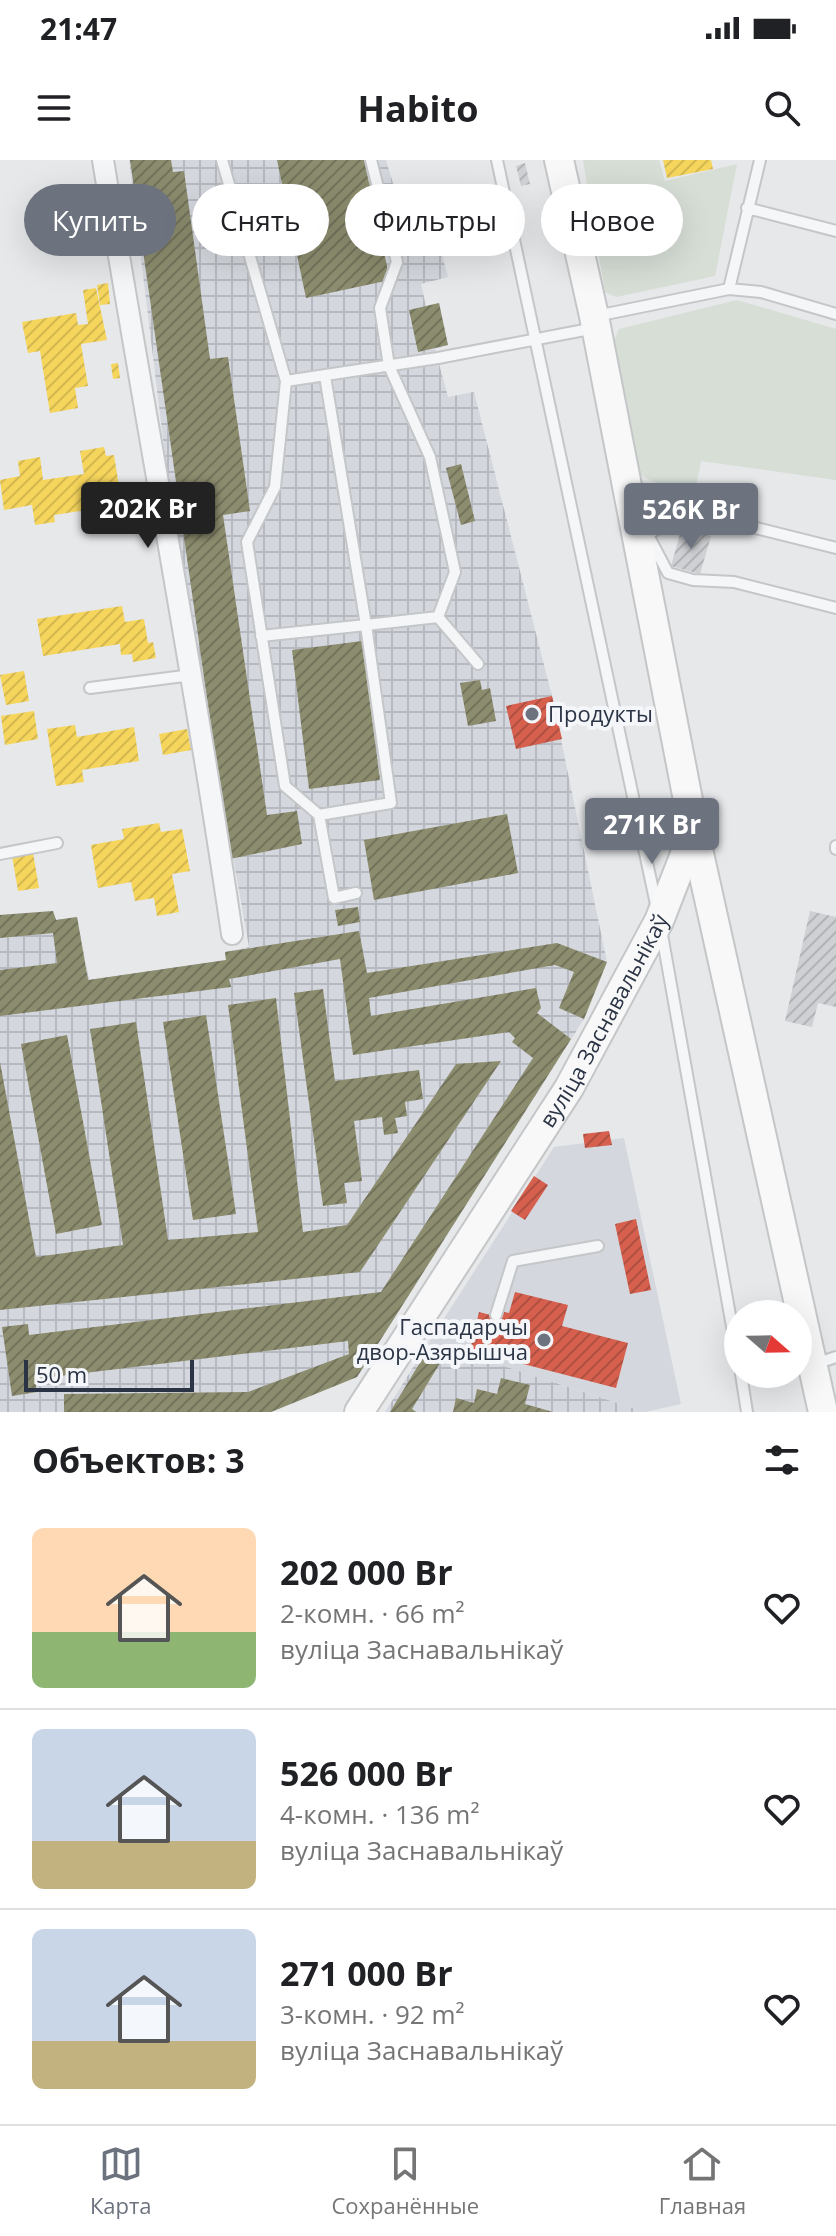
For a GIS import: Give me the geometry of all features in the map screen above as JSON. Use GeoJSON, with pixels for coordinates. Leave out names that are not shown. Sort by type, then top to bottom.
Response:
{"type":"FeatureCollection","features":[{"type":"Feature","properties":{"kind":"main road"},"geometry":{"type":"LineString","coordinates":[[559,160],[643,536],[694,831],[824,1361],[823,1412]]}},
{"type":"Feature","properties":{"kind":"main road","name":"вуліца Заснавальнікаў"},"geometry":{"type":"LineString","coordinates":[[359,1412],[569,1088],[659,921],[694,831]]}},
{"type":"Feature","properties":{"kind":"street"},"geometry":{"type":"LineString","coordinates":[[103,160],[145,419],[194,675],[232,934]]}},
{"type":"Feature","properties":{"kind":"lane"},"geometry":{"type":"LineString","coordinates":[[222,160],[286,381],[275,487],[247,542],[285,786],[319,815],[334,898],[356,893]]}},
{"type":"Feature","properties":{"kind":"lane"},"geometry":{"type":"LineString","coordinates":[[371,160],[397,262],[380,308],[389,366],[430,457],[455,572],[438,617]]}},
{"type":"Feature","properties":{"kind":"lane"},"geometry":{"type":"LineString","coordinates":[[497,160],[659,921],[727,1300]]}},
{"type":"Feature","properties":{"kind":"lane"},"geometry":{"type":"LineString","coordinates":[[729,289],[760,160]]}},
{"type":"Feature","properties":{"kind":"lane"},"geometry":{"type":"LineString","coordinates":[[747,208],[836,231]]}},
{"type":"Feature","properties":{"kind":"lane"},"geometry":{"type":"LineString","coordinates":[[286,381],[535,339],[729,289],[761,292],[836,314]]}},
{"type":"Feature","properties":{"kind":"lane"},"geometry":{"type":"LineString","coordinates":[[319,815],[391,803],[366,625],[325,376]]}},
{"type":"Feature","properties":{"kind":"lane"},"geometry":{"type":"LineString","coordinates":[[836,548],[684,510],[643,536],[668,573],[693,580],[734,582],[836,608]]}},
{"type":"Feature","properties":{"kind":"lane"},"geometry":{"type":"LineString","coordinates":[[261,636],[438,617]]}},
{"type":"Feature","properties":{"kind":"lane"},"geometry":{"type":"LineString","coordinates":[[438,617],[478,664]]}},
{"type":"Feature","properties":{"kind":"lane"},"geometry":{"type":"LineString","coordinates":[[90,688],[194,675]]}},
{"type":"Feature","properties":{"kind":"lane"},"geometry":{"type":"LineString","coordinates":[[0,854],[57,843]]}},
{"type":"Feature","properties":{"kind":"lane"},"geometry":{"type":"LineString","coordinates":[[496,1315],[513,1261],[598,1246]]}},
{"type":"Feature","properties":{"kind":"lane"},"geometry":{"type":"LineString","coordinates":[[743,1388],[747,1412]]}},
{"type":"Feature","properties":{"kind":"shaded area"},"geometry":{"type":"Polygon","coordinates":[[[129,160],[386,160],[393,184],[345,184],[345,256],[442,256],[448,277],[421,284],[426,306],[439,303],[448,345],[435,349],[448,397],[474,392],[552,696],[607,962],[584,1019],[357,1377],[271,1412],[0,1412],[0,915],[53,911],[56,920],[77,917],[89,980],[226,960],[225,952],[249,947],[173,521],[141,256],[176,256],[176,184],[132,184],[129,160]]]}},
{"type":"Feature","properties":{"kind":"shaded area"},"geometry":{"type":"Polygon","coordinates":[[[583,160],[659,160],[665,181],[737,164],[715,276],[616,297],[605,292],[599,256],[683,256],[683,184],[587,184],[583,160]]]}},
{"type":"Feature","properties":{"kind":"shaded area"},"geometry":{"type":"Polygon","coordinates":[[[737,300],[836,329],[836,480],[701,461],[693,501],[638,474],[614,341],[619,329],[737,300]]]}},
{"type":"Feature","properties":{"kind":"shaded area"},"geometry":{"type":"Polygon","coordinates":[[[624,1138],[681,1404],[645,1412],[429,1342],[554,1147],[624,1138]]]}},
{"type":"Feature","properties":{"kind":"shaded area"},"geometry":{"type":"Polygon","coordinates":[[[429,1342],[645,1412],[385,1412],[429,1342]]]}},
{"type":"Feature","properties":{"kind":"building: Жильё"},"geometry":{"type":"Polygon","coordinates":[[[663,160],[711,160],[713,169],[667,178],[663,160]]]}},
{"type":"Feature","properties":{"kind":"building: Жильё"},"geometry":{"type":"Polygon","coordinates":[[[108,283],[110,304],[100,305],[97,285],[108,283]]]}},
{"type":"Feature","properties":{"kind":"building: Жильё"},"geometry":{"type":"Polygon","coordinates":[[[96,288],[107,340],[81,344],[88,386],[75,388],[78,408],[50,413],[40,351],[28,353],[22,322],[76,313],[78,325],[88,324],[83,290],[96,288]]]}},
{"type":"Feature","properties":{"kind":"building: Жильё"},"geometry":{"type":"Polygon","coordinates":[[[118,363],[120,378],[113,379],[111,364],[118,363]]]}},
{"type":"Feature","properties":{"kind":"building: Жильё"},"geometry":{"type":"Polygon","coordinates":[[[104,447],[106,456],[114,455],[119,486],[111,487],[115,512],[94,516],[93,509],[54,515],[55,522],[35,525],[32,505],[4,510],[0,480],[20,476],[18,461],[40,457],[43,480],[84,474],[80,451],[104,447]]]}},
{"type":"Feature","properties":{"kind":"building: Жильё"},"geometry":{"type":"Polygon","coordinates":[[[122,606],[125,622],[144,619],[148,643],[153,642],[156,658],[133,662],[132,654],[121,655],[120,644],[43,656],[37,619],[122,606]]]}},
{"type":"Feature","properties":{"kind":"building: Жильё"},"geometry":{"type":"Polygon","coordinates":[[[24,671],[29,701],[6,705],[0,675],[24,671]]]}},
{"type":"Feature","properties":{"kind":"building: Жильё"},"geometry":{"type":"Polygon","coordinates":[[[34,711],[38,739],[5,745],[1,716],[34,711]]]}},
{"type":"Feature","properties":{"kind":"building: Жильё"},"geometry":{"type":"Polygon","coordinates":[[[75,725],[77,737],[134,727],[139,761],[82,770],[84,782],[56,786],[47,729],[75,725]]]}},
{"type":"Feature","properties":{"kind":"building: Жильё"},"geometry":{"type":"Polygon","coordinates":[[[187,729],[191,750],[163,755],[159,734],[187,729]]]}},
{"type":"Feature","properties":{"kind":"building: Жильё"},"geometry":{"type":"Polygon","coordinates":[[[159,823],[161,832],[182,829],[190,871],[172,874],[179,912],[157,916],[154,898],[135,901],[131,882],[98,888],[91,845],[124,839],[122,829],[159,823]]]}},
{"type":"Feature","properties":{"kind":"building: Жильё"},"geometry":{"type":"Polygon","coordinates":[[[33,853],[39,888],[18,891],[12,856],[33,853]]]}},
{"type":"Feature","properties":{"kind":"building: Торговля","name":"Продукты"},"geometry":{"type":"Polygon","coordinates":[[[552,696],[562,739],[516,749],[506,706],[552,696]]]}},
{"type":"Feature","properties":{"kind":"building: Торговля"},"geometry":{"type":"Polygon","coordinates":[[[609,1131],[612,1145],[585,1148],[583,1134],[609,1131]]]}},
{"type":"Feature","properties":{"kind":"building: Торговля"},"geometry":{"type":"Polygon","coordinates":[[[534,1176],[548,1185],[525,1220],[511,1211],[534,1176]]]}},
{"type":"Feature","properties":{"kind":"building: Торговля"},"geometry":{"type":"Polygon","coordinates":[[[636,1219],[651,1290],[630,1294],[615,1224],[636,1219]]]}},
{"type":"Feature","properties":{"kind":"building: Торговля","name":"Гаспадарчы двор-Азярышча"},"geometry":{"type":"Polygon","coordinates":[[[515,1292],[568,1305],[562,1326],[628,1343],[616,1388],[470,1350],[479,1312],[498,1317],[500,1311],[509,1313],[515,1292]]]}},
{"type":"Feature","properties":{"kind":"building: Промзона"},"geometry":{"type":"Polygon","coordinates":[[[130,160],[171,160],[173,172],[184,171],[192,229],[192,256],[196,256],[210,359],[228,357],[250,511],[223,515],[267,815],[297,811],[302,844],[230,859],[144,256],[176,256],[176,184],[133,184],[130,160]]]}},
{"type":"Feature","properties":{"kind":"building: Промзона"},"geometry":{"type":"Polygon","coordinates":[[[277,160],[364,160],[369,184],[345,184],[345,256],[385,256],[390,280],[306,298],[297,256],[329,256],[329,184],[282,184],[277,160]]]}},
{"type":"Feature","properties":{"kind":"building: Промзона"},"geometry":{"type":"Polygon","coordinates":[[[439,303],[448,345],[418,352],[409,310],[439,303]]]}},
{"type":"Feature","properties":{"kind":"building: Промзона"},"geometry":{"type":"Polygon","coordinates":[[[461,464],[475,521],[461,525],[446,468],[461,464]]]}},
{"type":"Feature","properties":{"kind":"building: Промзона"},"geometry":{"type":"Polygon","coordinates":[[[362,641],[380,780],[309,789],[292,650],[362,641]]]}},
{"type":"Feature","properties":{"kind":"building: Промзона"},"geometry":{"type":"Polygon","coordinates":[[[480,680],[482,690],[490,688],[496,721],[468,726],[460,683],[480,680]]]}},
{"type":"Feature","properties":{"kind":"building: Промзона"},"geometry":{"type":"Polygon","coordinates":[[[507,814],[518,873],[374,900],[364,840],[507,814]]]}},
{"type":"Feature","properties":{"kind":"building: Промзона"},"geometry":{"type":"Polygon","coordinates":[[[358,907],[360,922],[338,926],[335,910],[358,907]]]}},
{"type":"Feature","properties":{"kind":"building: Промзона"},"geometry":{"type":"Polygon","coordinates":[[[53,911],[56,920],[77,917],[88,980],[226,960],[225,952],[359,931],[367,973],[557,943],[607,962],[584,1019],[559,1008],[574,972],[555,965],[369,998],[371,1016],[536,988],[541,1008],[537,1013],[571,1039],[357,1377],[271,1412],[64,1412],[64,1394],[248,1392],[349,1354],[348,1341],[35,1379],[37,1392],[12,1396],[2,1327],[28,1324],[29,1335],[381,1292],[533,1058],[512,1042],[515,1038],[509,1032],[353,1055],[340,959],[229,979],[231,987],[0,1016],[0,970],[57,963],[53,933],[0,938],[0,915],[53,911]]]}},
{"type":"Feature","properties":{"kind":"building: Промзона"},"geometry":{"type":"Polygon","coordinates":[[[323,989],[335,1081],[419,1070],[423,1099],[405,1102],[407,1116],[395,1118],[398,1133],[384,1135],[382,1117],[354,1121],[362,1181],[344,1183],[347,1203],[323,1206],[294,993],[323,989]]]}},
{"type":"Feature","properties":{"kind":"building: Промзона"},"geometry":{"type":"Polygon","coordinates":[[[276,998],[303,1232],[347,1225],[456,1064],[501,1061],[360,1272],[0,1310],[0,1062],[36,1257],[123,1245],[90,1029],[136,1022],[168,1240],[258,1232],[228,1005],[276,998]]]}},
{"type":"Feature","properties":{"kind":"building: Промзона"},"geometry":{"type":"Polygon","coordinates":[[[206,1015],[236,1214],[193,1220],[163,1022],[206,1015]]]}},
{"type":"Feature","properties":{"kind":"building: Промзона"},"geometry":{"type":"Polygon","coordinates":[[[67,1035],[102,1225],[56,1234],[21,1044],[67,1035]]]}},
{"type":"Feature","properties":{"kind":"building: Промзона"},"geometry":{"type":"Polygon","coordinates":[[[430,1346],[445,1355],[412,1409],[416,1412],[390,1412],[430,1346]]]}},
{"type":"Feature","properties":{"kind":"building: Промзона"},"geometry":{"type":"Polygon","coordinates":[[[501,1378],[530,1385],[525,1404],[553,1412],[453,1412],[456,1398],[474,1403],[477,1389],[497,1394],[501,1378]]]}},
{"type":"Feature","properties":{"kind":"building: Прочее"},"geometry":{"type":"Polygon","coordinates":[[[525,163],[530,184],[520,184],[516,166],[525,163]]]}},
{"type":"Feature","properties":{"kind":"building: Прочее"},"geometry":{"type":"Polygon","coordinates":[[[682,527],[711,536],[700,574],[671,566],[682,527]]]}},
{"type":"Feature","properties":{"kind":"building: Прочее"},"geometry":{"type":"Polygon","coordinates":[[[810,911],[836,917],[836,1007],[818,1003],[812,1027],[785,1021],[810,911]]]}},
{"type":"Feature","properties":{"kind":"place","name":"Продукты"},"geometry":{"type":"Point","coordinates":[532,714]}},
{"type":"Feature","properties":{"kind":"place","name":"Гаспадарчы двор-Азярышча"},"geometry":{"type":"Point","coordinates":[544,1340]}}]}
